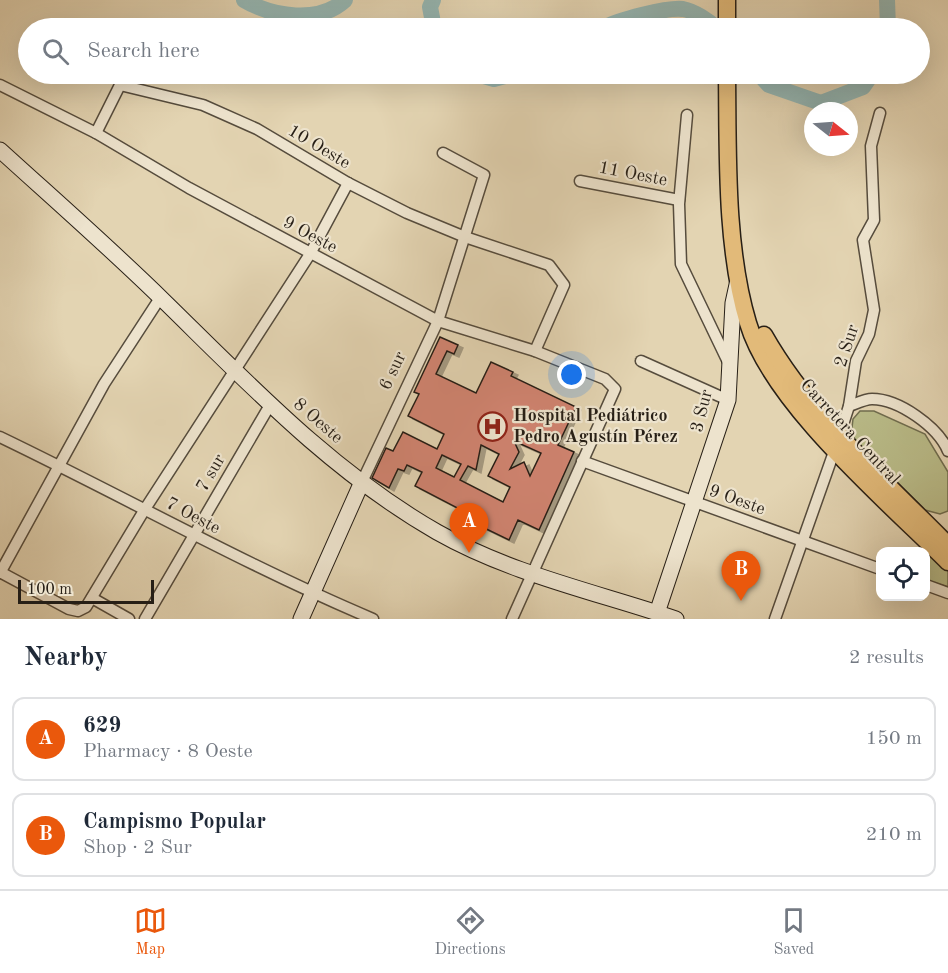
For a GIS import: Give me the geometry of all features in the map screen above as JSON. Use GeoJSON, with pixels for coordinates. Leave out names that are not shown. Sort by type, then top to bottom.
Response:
{"type":"FeatureCollection","features":[{"type":"Feature","properties":{"kind":"main road"},"geometry":{"type":"LineString","coordinates":[[727,0],[727,18]]}},
{"type":"Feature","properties":{"kind":"main road","name":"Carretera Central"},"geometry":{"type":"LineString","coordinates":[[727,84],[732,217],[738,276],[748,324],[765,360],[792,402],[948,545]]}},
{"type":"Feature","properties":{"kind":"main road","name":"8 Oeste"},"geometry":{"type":"LineString","coordinates":[[0,150],[160,298],[270,405],[361,484],[438,533],[532,574],[656,616],[676,619]]}},
{"type":"Feature","properties":{"kind":"main road","name":"3 Sur"},"geometry":{"type":"LineString","coordinates":[[656,616],[728,400],[733,303],[738,276]]}},
{"type":"Feature","properties":{"kind":"main road","name":"Carretera Central"},"geometry":{"type":"LineString","coordinates":[[837,442],[948,562]]}},
{"type":"Feature","properties":{"kind":"main road","name":"6 sur"},"geometry":{"type":"LineString","coordinates":[[301,619],[361,484]]}},
{"type":"Feature","properties":{"kind":"street","name":"9 Oeste"},"geometry":{"type":"LineString","coordinates":[[0,85],[96,134],[189,188],[438,321],[535,351],[605,379],[615,388],[582,461],[876,568]]}},
{"type":"Feature","properties":{"kind":"street","name":"10 Oeste"},"geometry":{"type":"LineString","coordinates":[[96,134],[120,85],[202,105],[257,129],[348,183],[407,213],[465,237],[549,265],[564,285],[535,351]]}},
{"type":"Feature","properties":{"kind":"street","name":"2 Sur"},"geometry":{"type":"LineString","coordinates":[[775,619],[849,406],[856,361],[869,334],[874,310],[863,240],[874,220],[871,146],[879,113]]}},
{"type":"Feature","properties":{"kind":"street"},"geometry":{"type":"LineString","coordinates":[[687,115],[679,200],[681,264],[729,366]]}},
{"type":"Feature","properties":{"kind":"street","name":"6 sur"},"geometry":{"type":"LineString","coordinates":[[361,484],[438,321],[484,175],[444,153]]}},
{"type":"Feature","properties":{"kind":"street","name":"11 Oeste"},"geometry":{"type":"LineString","coordinates":[[580,181],[679,200]]}},
{"type":"Feature","properties":{"kind":"street"},"geometry":{"type":"LineString","coordinates":[[160,298],[104,384],[0,573],[69,609],[78,610],[86,607],[92,598],[145,508],[310,254],[348,183]]}},
{"type":"Feature","properties":{"kind":"street"},"geometry":{"type":"LineString","coordinates":[[641,361],[728,400]]}},
{"type":"Feature","properties":{"kind":"street"},"geometry":{"type":"LineString","coordinates":[[849,406],[871,399],[897,406],[927,422],[948,452]]}},
{"type":"Feature","properties":{"kind":"street","name":"7 sur"},"geometry":{"type":"LineString","coordinates":[[145,619],[270,405]]}},
{"type":"Feature","properties":{"kind":"street","name":"7 Oeste"},"geometry":{"type":"LineString","coordinates":[[0,437],[145,508],[193,536],[372,619]]}},
{"type":"Feature","properties":{"kind":"street"},"geometry":{"type":"LineString","coordinates":[[512,619],[582,461]]}},
{"type":"Feature","properties":{"kind":"street"},"geometry":{"type":"LineString","coordinates":[[930,586],[948,593]]}},
{"type":"Feature","properties":{"kind":"street"},"geometry":{"type":"LineString","coordinates":[[92,598],[129,619]]}},
{"type":"Feature","properties":{"kind":"green space"},"geometry":{"type":"Polygon","coordinates":[[[860,411],[874,411],[925,434],[948,472],[948,511],[940,514],[925,510],[851,436],[853,419],[860,411]]]}},
{"type":"Feature","properties":{"kind":"green space"},"geometry":{"type":"Polygon","coordinates":[[[930,551],[948,569],[948,587],[930,581],[930,551]]]}},
{"type":"Feature","properties":{"kind":"building","name":"Hospital Pediátrico Pedro Agustín Pérez"},"geometry":{"type":"Polygon","coordinates":[[[440,337],[458,345],[454,354],[447,351],[436,374],[476,393],[491,362],[513,372],[511,376],[576,407],[558,445],[574,452],[539,530],[518,520],[509,540],[472,522],[467,531],[460,528],[467,513],[415,486],[422,472],[407,465],[404,471],[398,469],[389,488],[372,478],[386,448],[393,451],[403,432],[437,449],[444,434],[408,416],[419,394],[414,392],[440,337]],[[514,441],[519,452],[510,469],[524,462],[530,476],[541,453],[514,441]],[[481,445],[476,470],[468,466],[460,480],[503,502],[510,487],[488,476],[499,454],[481,445]],[[442,455],[436,468],[454,477],[461,464],[442,455]]]}},
{"type":"Feature","properties":{"kind":"waterway"},"geometry":{"type":"LineString","coordinates":[[244,0],[268,11],[296,15],[322,13],[345,0]]}},
{"type":"Feature","properties":{"kind":"waterway"},"geometry":{"type":"LineString","coordinates":[[432,18],[430,7],[433,0]]}},
{"type":"Feature","properties":{"kind":"waterway"},"geometry":{"type":"LineString","coordinates":[[887,0],[888,18]]}},
{"type":"Feature","properties":{"kind":"waterway"},"geometry":{"type":"LineString","coordinates":[[632,18],[676,9],[683,9],[703,18]]}},
{"type":"Feature","properties":{"kind":"waterway"},"geometry":{"type":"LineString","coordinates":[[768,84],[821,103],[863,87],[865,84]]}},
{"type":"Feature","properties":{"kind":"place","name":"Hospital Pediátrico Pedro Agustín Pérez"},"geometry":{"type":"Point","coordinates":[492,426]}},
{"type":"Feature","properties":{"kind":"place","name":"629"},"geometry":{"type":"Point","coordinates":[469,553]}},
{"type":"Feature","properties":{"kind":"place","name":"Campismo Popular"},"geometry":{"type":"Point","coordinates":[741,601]}}]}
